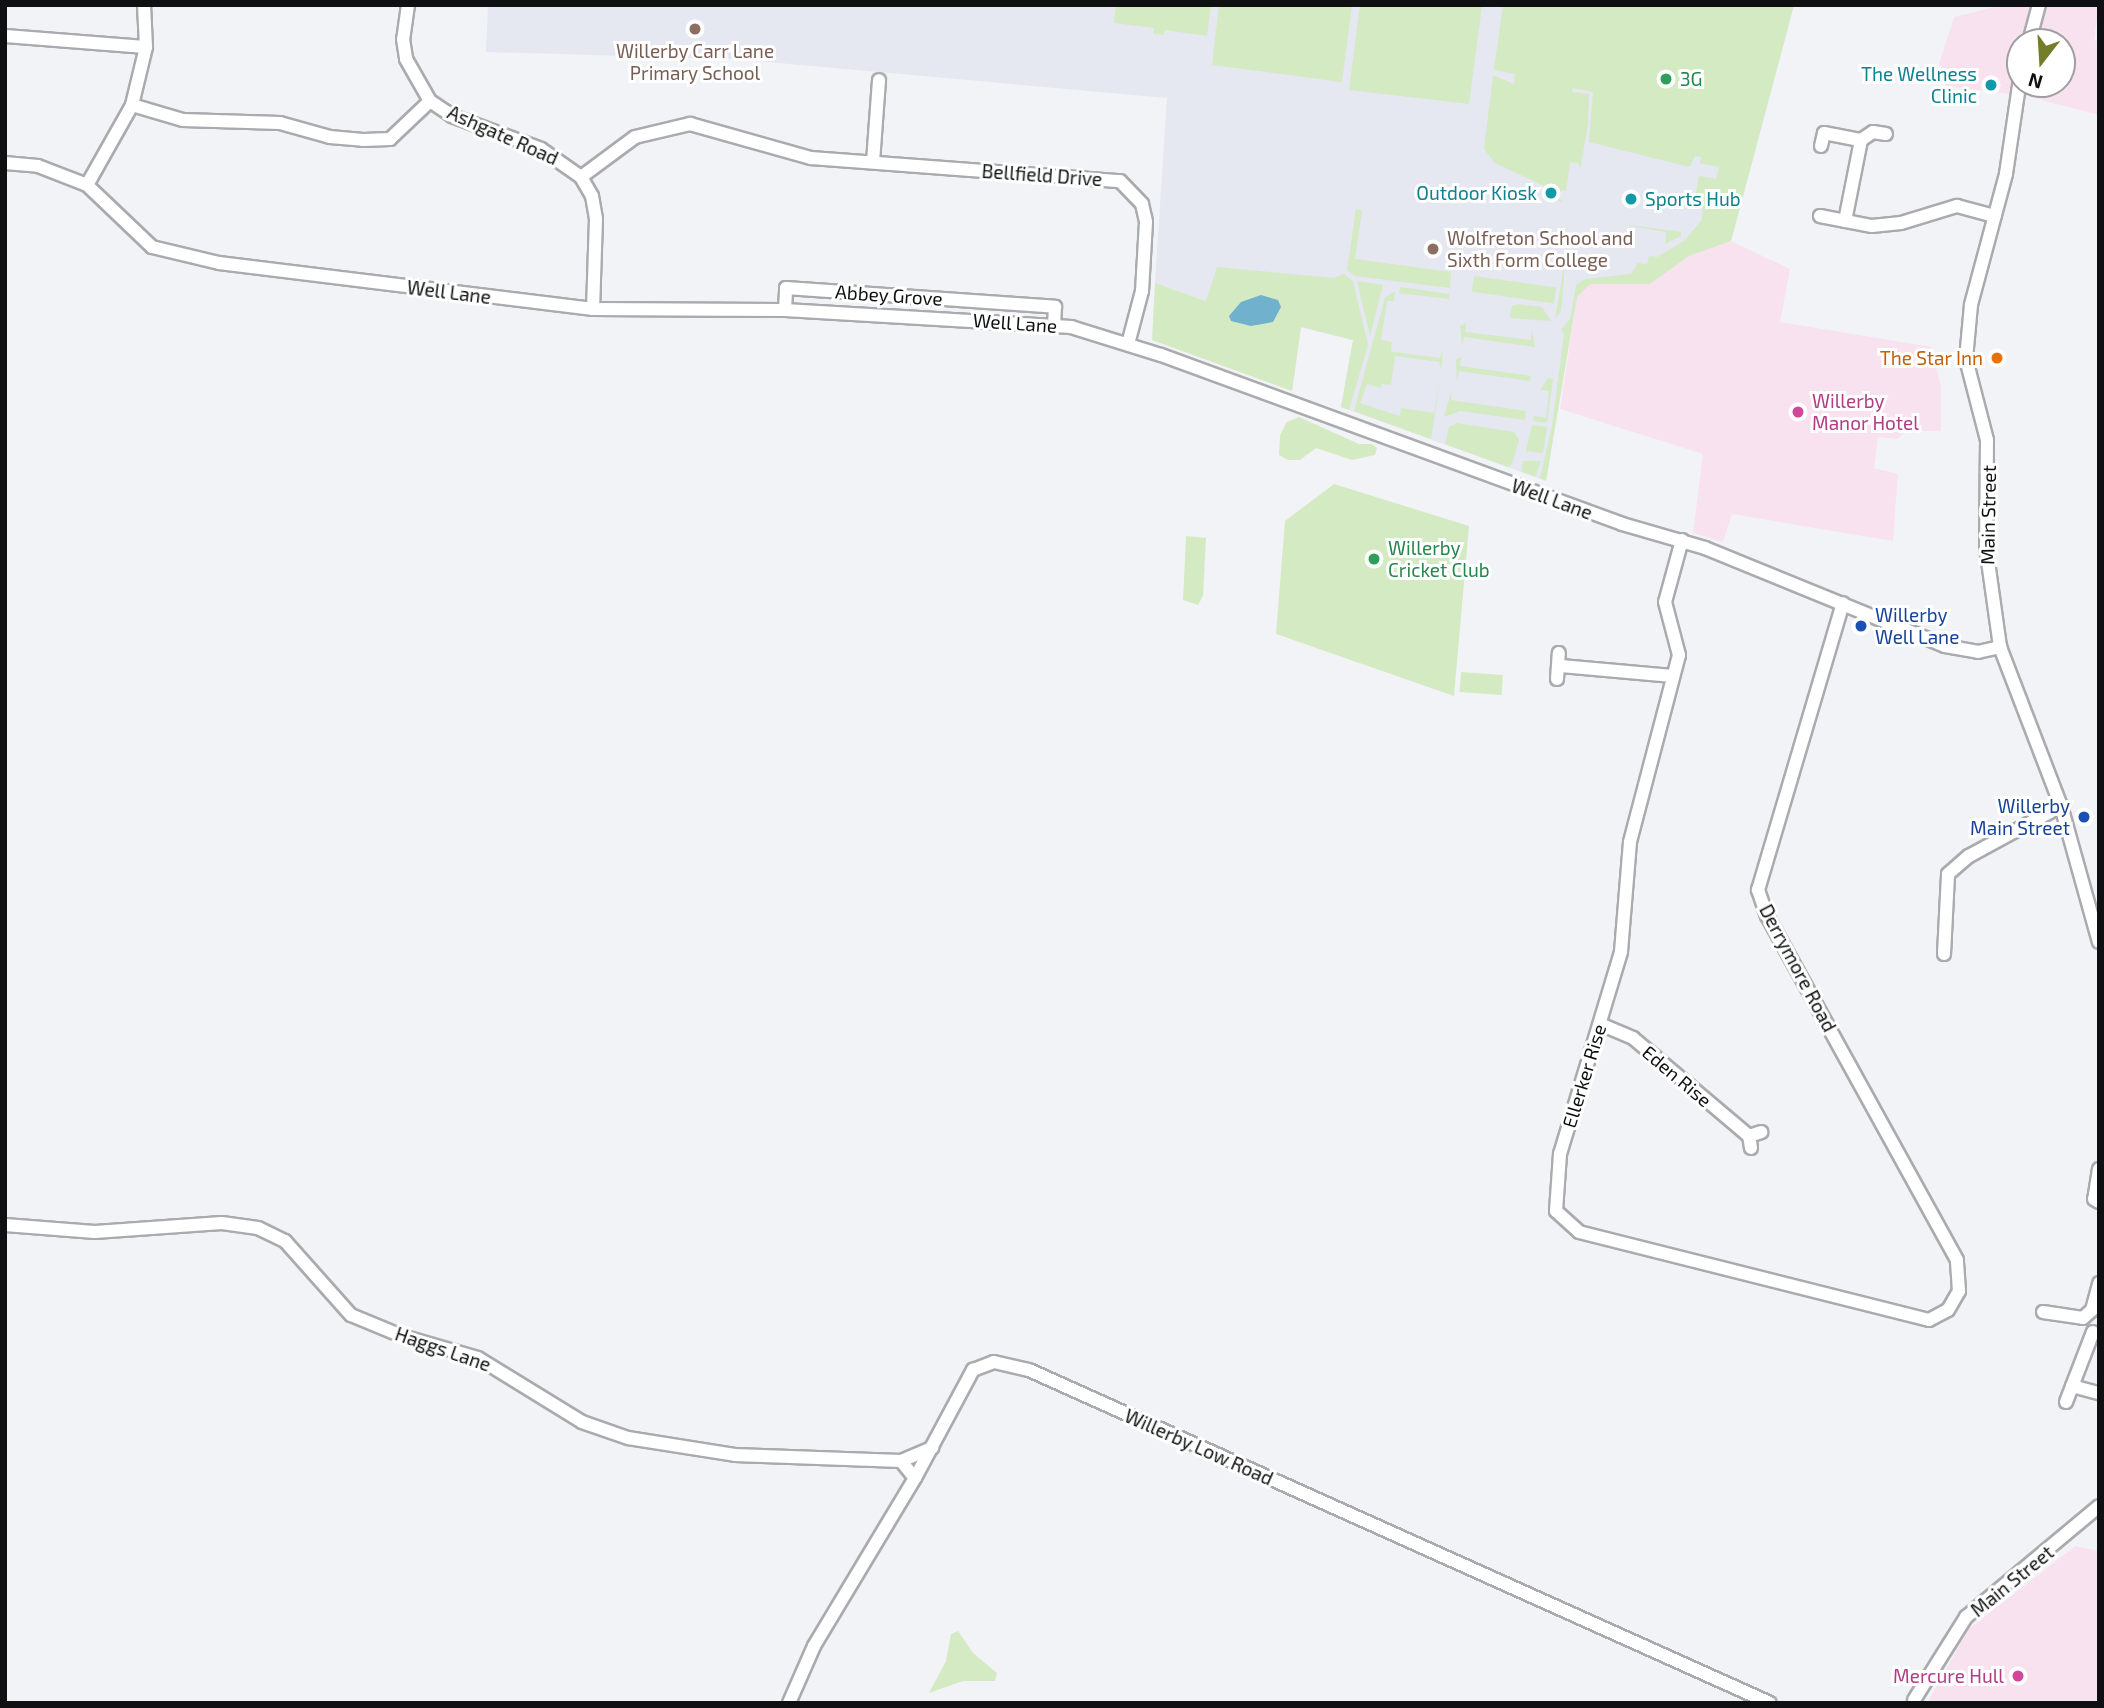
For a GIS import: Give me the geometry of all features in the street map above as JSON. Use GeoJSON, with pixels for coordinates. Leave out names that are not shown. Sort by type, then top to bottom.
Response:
{"type":"FeatureCollection","features":[{"type":"Feature","properties":{"kind":"street"},"geometry":{"type":"LineString","coordinates":[[87,185],[132,106],[146,47],[144,5]]}},
{"type":"Feature","properties":{"kind":"street","name":"Ashgate Road"},"geometry":{"type":"LineString","coordinates":[[408,5],[403,38],[406,59],[430,101],[452,116],[541,149],[581,177],[592,196],[596,219],[593,309]]}},
{"type":"Feature","properties":{"kind":"street"},"geometry":{"type":"LineString","coordinates":[[2032,28],[2036,6]]}},
{"type":"Feature","properties":{"kind":"street"},"geometry":{"type":"LineString","coordinates":[[5,36],[146,47]]}},
{"type":"Feature","properties":{"kind":"street"},"geometry":{"type":"LineString","coordinates":[[873,162],[880,80]]}},
{"type":"Feature","properties":{"kind":"street","name":"Main Street"},"geometry":{"type":"LineString","coordinates":[[2017,98],[1995,216],[1971,305],[1966,359],[1987,440],[1987,575],[2000,648],[2094,899],[2099,942]]}},
{"type":"Feature","properties":{"kind":"street"},"geometry":{"type":"LineString","coordinates":[[132,106],[183,120],[279,123],[330,137],[363,140],[390,139],[430,101]]}},
{"type":"Feature","properties":{"kind":"street","name":"Bellfield Drive"},"geometry":{"type":"LineString","coordinates":[[581,177],[635,137],[652,130],[690,124],[811,158],[1103,178],[1132,190],[1146,222],[1142,291],[1128,344]]}},
{"type":"Feature","properties":{"kind":"street"},"geometry":{"type":"LineString","coordinates":[[1821,146],[1824,133],[1861,140],[1873,132],[1886,134]]}},
{"type":"Feature","properties":{"kind":"street"},"geometry":{"type":"LineString","coordinates":[[1845,221],[1861,140]]}},
{"type":"Feature","properties":{"kind":"street","name":"Well Lane"},"geometry":{"type":"LineString","coordinates":[[5,163],[38,166],[87,185],[152,247],[180,255],[593,309],[785,310],[1054,325],[1128,344],[1569,505],[1682,540],[1945,646],[1978,652],[2000,648]]}},
{"type":"Feature","properties":{"kind":"street"},"geometry":{"type":"LineString","coordinates":[[1820,216],[1886,225],[1957,206],[1995,216]]}},
{"type":"Feature","properties":{"kind":"street","name":"Abbey Grove"},"geometry":{"type":"LineString","coordinates":[[785,310],[786,288],[1061,308],[1054,325]]}},
{"type":"Feature","properties":{"kind":"street","name":"Ellerker Rise"},"geometry":{"type":"LineString","coordinates":[[1682,540],[1665,601],[1679,655],[1630,842],[1621,952],[1560,1154],[1556,1210],[1579,1233],[1905,1315],[1929,1320],[1948,1310]]}},
{"type":"Feature","properties":{"kind":"street","name":"Derrymore Road"},"geometry":{"type":"LineString","coordinates":[[1843,603],[1758,890],[1767,916],[1957,1260],[1959,1291],[1948,1310]]}},
{"type":"Feature","properties":{"kind":"street"},"geometry":{"type":"LineString","coordinates":[[1557,679],[1560,660],[1673,676]]}},
{"type":"Feature","properties":{"kind":"street"},"geometry":{"type":"LineString","coordinates":[[1944,954],[1944,886],[1957,863],[2061,806]]}},
{"type":"Feature","properties":{"kind":"street"},"geometry":{"type":"LineString","coordinates":[[1930,918],[1943,920]]}},
{"type":"Feature","properties":{"kind":"street","name":"Eden Rise"},"geometry":{"type":"LineString","coordinates":[[1600,1024],[1633,1038],[1754,1139]]}},
{"type":"Feature","properties":{"kind":"street"},"geometry":{"type":"LineString","coordinates":[[2084,1209],[2096,1201],[2099,1170]]}},
{"type":"Feature","properties":{"kind":"street","name":"Haggs Lane"},"geometry":{"type":"LineString","coordinates":[[5,1225],[95,1232],[222,1223],[258,1228],[285,1241],[351,1315],[402,1336],[478,1358],[582,1422],[628,1438],[722,1453],[901,1461],[932,1448]]}},
{"type":"Feature","properties":{"kind":"street"},"geometry":{"type":"LineString","coordinates":[[2043,1312],[2083,1318],[2092,1310],[2099,1283]]}},
{"type":"Feature","properties":{"kind":"street"},"geometry":{"type":"LineString","coordinates":[[2066,1402],[2093,1332]]}},
{"type":"Feature","properties":{"kind":"street","name":"Willerby Low Road"},"geometry":{"type":"LineString","coordinates":[[789,1703],[814,1646],[915,1478],[973,1370],[994,1362],[1029,1370],[1770,1703]]}},
{"type":"Feature","properties":{"kind":"street"},"geometry":{"type":"LineString","coordinates":[[2072,1386],[2099,1393]]}},
{"type":"Feature","properties":{"kind":"street"},"geometry":{"type":"LineString","coordinates":[[901,1461],[915,1478]]}},
{"type":"Feature","properties":{"kind":"street","name":"Main Street"},"geometry":{"type":"LineString","coordinates":[[1914,1700],[1966,1617],[2099,1506]]}},
{"type":"Feature","properties":{"kind":"shaded area","name":"Wolfreton School and Sixth Form College"},"geometry":{"type":"Polygon","coordinates":[[[488,5],[1794,5],[1731,241],[1689,256],[1650,284],[1590,284],[1577,297],[1546,481],[1341,407],[1353,340],[1301,327],[1292,391],[1206,301],[1155,283],[1167,98],[733,59],[486,52],[488,5]]]}},
{"type":"Feature","properties":{"kind":"shaded area"},"geometry":{"type":"Polygon","coordinates":[[[2002,5],[2099,5],[2094,40],[2099,42],[2099,115],[2034,98],[2076,98],[2076,28],[2006,28],[2006,94],[1945,86],[1947,73],[1939,64],[1954,17],[2002,5]]]}},
{"type":"Feature","properties":{"kind":"shaded area"},"geometry":{"type":"Polygon","coordinates":[[[1731,241],[1790,269],[1780,322],[1931,347],[1941,386],[1941,431],[1906,431],[1898,439],[1878,437],[1874,468],[1898,474],[1893,541],[1732,514],[1723,542],[1693,533],[1703,454],[1560,409],[1577,297],[1590,284],[1650,284],[1689,256],[1731,241]]]}},
{"type":"Feature","properties":{"kind":"shaded area"},"geometry":{"type":"Polygon","coordinates":[[[2075,1546],[2099,1551],[2099,1703],[1927,1703],[1969,1629],[2075,1546]]]}},
{"type":"Feature","properties":{"kind":"green space"},"geometry":{"type":"Polygon","coordinates":[[[1116,5],[1211,5],[1207,36],[1165,30],[1164,35],[1153,34],[1154,28],[1114,23],[1116,5]]]}},
{"type":"Feature","properties":{"kind":"green space"},"geometry":{"type":"Polygon","coordinates":[[[1219,5],[1352,5],[1342,82],[1212,65],[1219,5]]]}},
{"type":"Feature","properties":{"kind":"green space"},"geometry":{"type":"Polygon","coordinates":[[[1360,5],[1482,5],[1469,104],[1349,90],[1360,5]]]}},
{"type":"Feature","properties":{"kind":"green space"},"geometry":{"type":"Polygon","coordinates":[[[1503,5],[1794,5],[1731,241],[1689,256],[1650,284],[1590,284],[1577,297],[1546,481],[1540,478],[1552,426],[1564,335],[1561,329],[1570,319],[1576,285],[1585,279],[1631,274],[1638,263],[1647,264],[1649,256],[1657,257],[1684,241],[1701,221],[1704,202],[1696,192],[1699,176],[1716,179],[1719,167],[1700,163],[1701,157],[1695,156],[1690,167],[1589,142],[1593,92],[1573,88],[1572,92],[1589,94],[1588,125],[1580,170],[1578,163],[1570,162],[1566,191],[1561,190],[1559,199],[1564,202],[1559,201],[1551,189],[1495,163],[1484,149],[1493,75],[1514,84],[1515,74],[1494,70],[1503,5]]]}},
{"type":"Feature","properties":{"kind":"green space"},"geometry":{"type":"Polygon","coordinates":[[[1356,209],[1362,210],[1355,259],[1451,272],[1450,288],[1355,276],[1347,270],[1356,209]]]}},
{"type":"Feature","properties":{"kind":"green space"},"geometry":{"type":"Polygon","coordinates":[[[1614,223],[1681,232],[1681,236],[1665,244],[1666,232],[1614,223]]]}},
{"type":"Feature","properties":{"kind":"green space"},"geometry":{"type":"Polygon","coordinates":[[[1567,242],[1561,311],[1555,319],[1562,278],[1567,242]]]}},
{"type":"Feature","properties":{"kind":"green space"},"geometry":{"type":"Polygon","coordinates":[[[1217,267],[1333,278],[1344,274],[1353,281],[1368,345],[1349,410],[1341,407],[1353,340],[1301,327],[1292,391],[1152,340],[1155,283],[1206,301],[1217,267]]]}},
{"type":"Feature","properties":{"kind":"green space"},"geometry":{"type":"Polygon","coordinates":[[[1474,276],[1556,288],[1554,303],[1472,292],[1474,276]]]}},
{"type":"Feature","properties":{"kind":"green space"},"geometry":{"type":"Polygon","coordinates":[[[1357,281],[1383,285],[1370,336],[1357,281]]]}},
{"type":"Feature","properties":{"kind":"green space"},"geometry":{"type":"Polygon","coordinates":[[[1400,287],[1449,294],[1449,299],[1399,293],[1400,287]]]}},
{"type":"Feature","properties":{"kind":"green space"},"geometry":{"type":"Polygon","coordinates":[[[1395,291],[1394,301],[1387,301],[1381,340],[1392,342],[1391,351],[1395,352],[1440,358],[1443,349],[1441,370],[1439,362],[1395,356],[1391,385],[1382,384],[1381,388],[1367,384],[1360,403],[1400,416],[1401,408],[1434,413],[1440,382],[1431,439],[1354,411],[1385,298],[1395,291]]]}},
{"type":"Feature","properties":{"kind":"green space"},"geometry":{"type":"Polygon","coordinates":[[[1518,304],[1542,307],[1551,321],[1510,318],[1512,306],[1518,304]]]}},
{"type":"Feature","properties":{"kind":"green space"},"geometry":{"type":"Polygon","coordinates":[[[1466,323],[1465,332],[1531,340],[1532,331],[1535,347],[1464,337],[1462,346],[1460,326],[1466,323]]]}},
{"type":"Feature","properties":{"kind":"green space"},"geometry":{"type":"Polygon","coordinates":[[[1461,357],[1460,366],[1531,376],[1530,381],[1459,371],[1457,381],[1456,360],[1461,357]]]}},
{"type":"Feature","properties":{"kind":"green space"},"geometry":{"type":"Polygon","coordinates":[[[1548,378],[1553,379],[1547,423],[1533,421],[1534,416],[1546,418],[1549,391],[1540,390],[1548,378]]]}},
{"type":"Feature","properties":{"kind":"green space"},"geometry":{"type":"Polygon","coordinates":[[[1451,392],[1451,400],[1526,411],[1525,420],[1460,411],[1444,417],[1451,392]]]}},
{"type":"Feature","properties":{"kind":"green space"},"geometry":{"type":"Polygon","coordinates":[[[1299,417],[1359,444],[1372,444],[1377,448],[1375,455],[1352,460],[1316,448],[1300,460],[1288,460],[1279,455],[1280,435],[1287,422],[1299,417]]]}},
{"type":"Feature","properties":{"kind":"green space"},"geometry":{"type":"Polygon","coordinates":[[[1457,423],[1514,432],[1519,440],[1512,464],[1508,467],[1445,444],[1449,427],[1457,423]]]}},
{"type":"Feature","properties":{"kind":"green space"},"geometry":{"type":"Polygon","coordinates":[[[1532,425],[1547,427],[1543,453],[1526,451],[1532,425]]]}},
{"type":"Feature","properties":{"kind":"green space"},"geometry":{"type":"Polygon","coordinates":[[[1523,461],[1541,461],[1535,477],[1521,471],[1523,461]]]}},
{"type":"Feature","properties":{"kind":"green space","name":"Willerby Cricket Club"},"geometry":{"type":"Polygon","coordinates":[[[1334,484],[1469,526],[1454,696],[1276,634],[1285,521],[1334,484]]]}},
{"type":"Feature","properties":{"kind":"green space"},"geometry":{"type":"Polygon","coordinates":[[[1186,536],[1206,538],[1203,596],[1198,605],[1183,600],[1186,536]]]}},
{"type":"Feature","properties":{"kind":"green space"},"geometry":{"type":"Polygon","coordinates":[[[1461,672],[1503,675],[1502,695],[1460,692],[1461,672]]]}},
{"type":"Feature","properties":{"kind":"green space"},"geometry":{"type":"Polygon","coordinates":[[[958,1631],[973,1653],[997,1673],[995,1681],[963,1681],[929,1693],[946,1661],[951,1634],[958,1631]]]}},
{"type":"Feature","properties":{"kind":"water"},"geometry":{"type":"Polygon","coordinates":[[[1261,295],[1278,300],[1281,307],[1273,322],[1251,326],[1231,321],[1229,316],[1241,302],[1261,295]]]}},
{"type":"Feature","properties":{"kind":"place","name":"Willerby Carr Lane Primary School"},"geometry":{"type":"Point","coordinates":[695,29]}},
{"type":"Feature","properties":{"kind":"place","name":"3G"},"geometry":{"type":"Point","coordinates":[1666,79]}},
{"type":"Feature","properties":{"kind":"place","name":"The Wellness Clinic"},"geometry":{"type":"Point","coordinates":[1991,85]}},
{"type":"Feature","properties":{"kind":"place","name":"Outdoor Kiosk"},"geometry":{"type":"Point","coordinates":[1551,193]}},
{"type":"Feature","properties":{"kind":"place","name":"Sports Hub"},"geometry":{"type":"Point","coordinates":[1631,199]}},
{"type":"Feature","properties":{"kind":"place","name":"Wolfreton School and Sixth Form College"},"geometry":{"type":"Point","coordinates":[1433,249]}},
{"type":"Feature","properties":{"kind":"place","name":"The Star Inn"},"geometry":{"type":"Point","coordinates":[1997,358]}},
{"type":"Feature","properties":{"kind":"place","name":"Willerby Manor Hotel"},"geometry":{"type":"Point","coordinates":[1798,412]}},
{"type":"Feature","properties":{"kind":"place","name":"Willerby Cricket Club"},"geometry":{"type":"Point","coordinates":[1374,559]}},
{"type":"Feature","properties":{"kind":"place","name":"Willerby Well Lane"},"geometry":{"type":"Point","coordinates":[1861,626]}},
{"type":"Feature","properties":{"kind":"place","name":"Willerby Main Street"},"geometry":{"type":"Point","coordinates":[2084,817]}},
{"type":"Feature","properties":{"kind":"place","name":"Mercure Hull"},"geometry":{"type":"Point","coordinates":[2018,1676]}}]}
